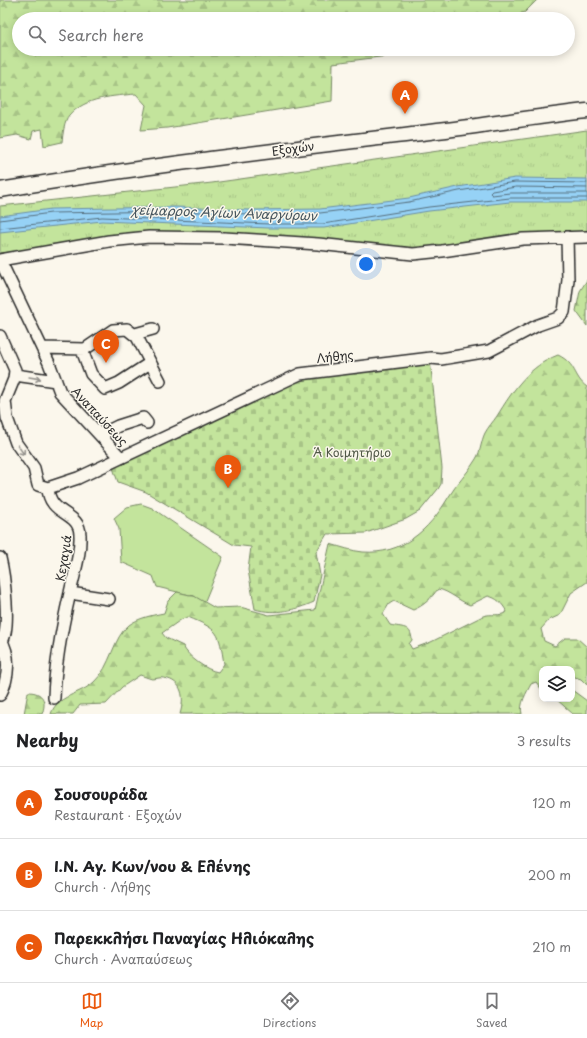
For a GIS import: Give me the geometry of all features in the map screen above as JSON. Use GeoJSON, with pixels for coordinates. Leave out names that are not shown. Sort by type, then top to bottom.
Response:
{"type":"FeatureCollection","features":[{"type":"Feature","properties":{"kind":"main road","name":"Εξοχών"},"geometry":{"type":"LineString","coordinates":[[0,190],[71,178],[333,142],[446,130],[587,111]]}},
{"type":"Feature","properties":{"kind":"street"},"geometry":{"type":"LineString","coordinates":[[0,260],[109,241],[149,237],[224,238],[318,244],[413,254],[452,250],[523,239],[587,237]]}},
{"type":"Feature","properties":{"kind":"street","name":"Λήθης"},"geometry":{"type":"LineString","coordinates":[[48,488],[78,478],[300,374],[431,358],[441,359],[489,351],[538,325],[558,318],[564,312],[567,292],[567,237]]}},
{"type":"Feature","properties":{"kind":"street","name":"Αναπαύσεως"},"geometry":{"type":"LineString","coordinates":[[0,260],[64,396],[121,458]]}},
{"type":"Feature","properties":{"kind":"street"},"geometry":{"type":"LineString","coordinates":[[42,348],[82,350],[116,328],[127,329],[135,334],[160,381]]}},
{"type":"Feature","properties":{"kind":"street"},"geometry":{"type":"LineString","coordinates":[[135,334],[153,329]]}},
{"type":"Feature","properties":{"kind":"street"},"geometry":{"type":"LineString","coordinates":[[0,336],[14,367],[15,375],[56,381]]}},
{"type":"Feature","properties":{"kind":"street"},"geometry":{"type":"LineString","coordinates":[[82,350],[91,374],[105,389],[119,383],[150,363]]}},
{"type":"Feature","properties":{"kind":"street","name":"Κεχαγιά"},"geometry":{"type":"LineString","coordinates":[[15,375],[2,406],[12,434],[34,468],[38,485],[48,488],[49,499],[52,503],[72,518],[80,529],[79,550],[61,637],[54,698]]}},
{"type":"Feature","properties":{"kind":"street"},"geometry":{"type":"LineString","coordinates":[[100,435],[118,426],[143,418],[147,423]]}},
{"type":"Feature","properties":{"kind":"street"},"geometry":{"type":"LineString","coordinates":[[0,558],[4,585],[6,616],[5,634],[1,640],[7,653],[8,664],[0,695]]}},
{"type":"Feature","properties":{"kind":"street"},"geometry":{"type":"LineString","coordinates":[[70,593],[109,599]]}},
{"type":"Feature","properties":{"kind":"green space"},"geometry":{"type":"Polygon","coordinates":[[[0,0],[537,0],[525,12],[12,12],[12,56],[388,56],[333,63],[332,101],[167,128],[141,130],[146,105],[136,94],[118,96],[91,101],[76,110],[67,119],[62,142],[44,146],[42,129],[33,131],[31,139],[17,135],[0,138],[0,0]]]}},
{"type":"Feature","properties":{"kind":"green space"},"geometry":{"type":"Polygon","coordinates":[[[587,130],[587,233],[406,250],[210,234],[0,253],[0,206],[212,183],[587,130]]]}},
{"type":"Feature","properties":{"kind":"green space"},"geometry":{"type":"Polygon","coordinates":[[[587,280],[587,326],[576,311],[580,291],[587,280]]]}},
{"type":"Feature","properties":{"kind":"green space"},"geometry":{"type":"Polygon","coordinates":[[[558,355],[569,362],[579,379],[587,387],[587,582],[571,593],[560,615],[549,620],[541,629],[544,641],[555,646],[565,638],[577,638],[587,647],[587,685],[581,679],[575,677],[575,666],[539,666],[539,686],[536,682],[531,684],[522,702],[522,714],[180,714],[182,708],[182,696],[179,686],[164,678],[152,679],[140,675],[122,687],[106,704],[80,705],[73,714],[51,714],[58,703],[82,690],[100,676],[119,637],[129,625],[141,619],[164,613],[168,601],[177,592],[194,596],[215,608],[240,607],[269,615],[315,610],[330,544],[351,550],[377,552],[402,545],[423,530],[440,510],[473,464],[478,456],[486,431],[509,397],[530,372],[558,355]],[[438,589],[427,601],[413,610],[394,601],[389,604],[383,614],[390,625],[408,629],[412,640],[409,644],[412,649],[431,642],[483,616],[507,612],[499,601],[488,596],[470,605],[438,589]],[[188,617],[182,619],[162,633],[166,638],[183,646],[189,654],[208,669],[218,672],[224,664],[221,645],[216,633],[206,625],[188,617]]]}},
{"type":"Feature","properties":{"kind":"green space","name":"Ά Κοιμητήριο"},"geometry":{"type":"Polygon","coordinates":[[[430,360],[442,468],[441,484],[420,511],[406,519],[366,533],[327,534],[316,552],[320,575],[314,602],[307,605],[278,612],[255,609],[248,570],[251,547],[234,545],[146,492],[118,482],[113,468],[304,377],[430,360]]]}},
{"type":"Feature","properties":{"kind":"green space"},"geometry":{"type":"Polygon","coordinates":[[[141,504],[152,508],[223,557],[204,603],[194,596],[157,587],[153,576],[121,562],[119,529],[114,518],[127,507],[141,504]]]}},
{"type":"Feature","properties":{"kind":"green space"},"geometry":{"type":"Polygon","coordinates":[[[28,692],[37,694],[44,701],[42,714],[24,714],[28,692]]]}},
{"type":"Feature","properties":{"kind":"green space"},"geometry":{"type":"Polygon","coordinates":[[[575,692],[587,701],[587,714],[573,714],[559,702],[575,702],[575,692]]]}},
{"type":"Feature","properties":{"kind":"water","name":"χείμαρρος Αγίων Αναργύρων"},"geometry":{"type":"Polygon","coordinates":[[[515,178],[587,179],[587,202],[510,202],[429,211],[324,228],[269,228],[102,221],[0,232],[0,216],[51,209],[176,207],[249,210],[320,209],[409,198],[458,187],[515,178]]]}},
{"type":"Feature","properties":{"kind":"place","name":"Σουσουράδα"},"geometry":{"type":"Point","coordinates":[405,114]}},
{"type":"Feature","properties":{"kind":"place","name":"Παρεκκλήσι Παναγίας Ηλιόκαλης"},"geometry":{"type":"Point","coordinates":[106,363]}},
{"type":"Feature","properties":{"kind":"place","name":"Ι.Ν. Αγ. Κων/νου & Ελένης"},"geometry":{"type":"Point","coordinates":[228,488]}}]}
